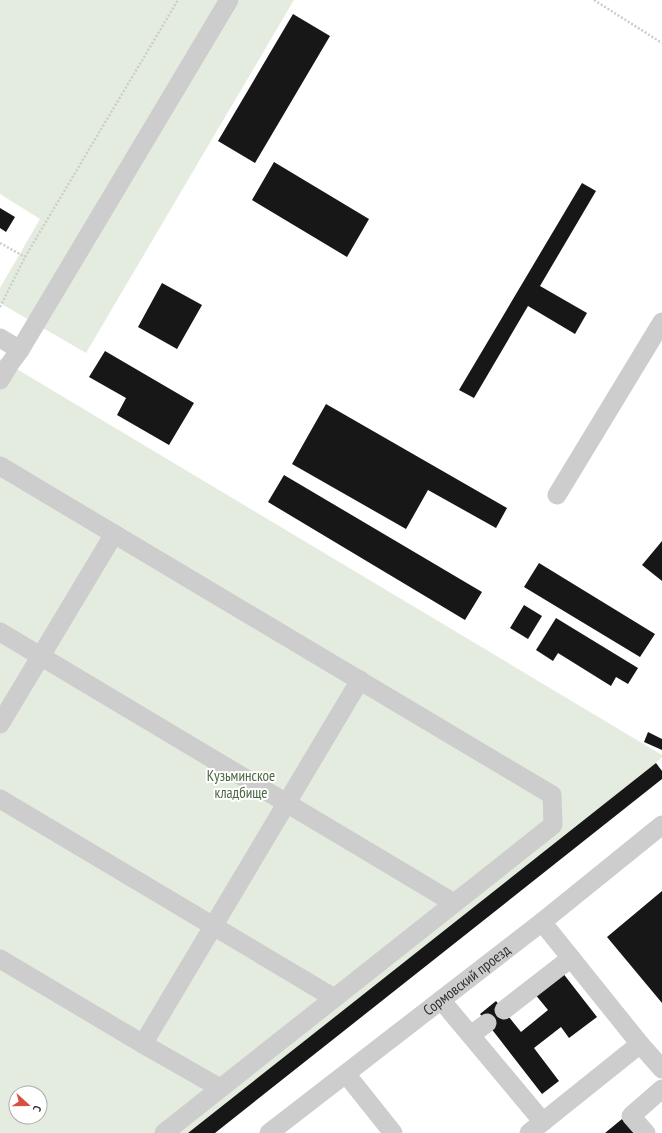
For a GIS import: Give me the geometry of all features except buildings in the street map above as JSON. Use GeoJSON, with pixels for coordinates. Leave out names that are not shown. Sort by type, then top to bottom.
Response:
{"type":"FeatureCollection","features":[{"type":"Feature","properties":{"kind":"street"},"geometry":{"type":"LineString","coordinates":[[0,380],[20,350],[229,0]]}},
{"type":"Feature","properties":{"kind":"street"},"geometry":{"type":"LineString","coordinates":[[557,495],[662,322]]}},
{"type":"Feature","properties":{"kind":"street"},"geometry":{"type":"LineString","coordinates":[[0,338],[20,350]]}},
{"type":"Feature","properties":{"kind":"street"},"geometry":{"type":"LineString","coordinates":[[0,466],[552,795],[553,825],[164,1133]]}},
{"type":"Feature","properties":{"kind":"street"},"geometry":{"type":"LineString","coordinates":[[0,724],[114,534]]}},
{"type":"Feature","properties":{"kind":"street"},"geometry":{"type":"LineString","coordinates":[[0,632],[454,903]]}},
{"type":"Feature","properties":{"kind":"street"},"geometry":{"type":"LineString","coordinates":[[143,1044],[360,680]]}},
{"type":"Feature","properties":{"kind":"street"},"geometry":{"type":"LineString","coordinates":[[0,800],[334,998]]}},
{"type":"Feature","properties":{"kind":"street","name":"Сормовский проезд"},"geometry":{"type":"LineString","coordinates":[[269,1133],[542,922],[662,825]]}},
{"type":"Feature","properties":{"kind":"street"},"geometry":{"type":"LineString","coordinates":[[542,922],[640,1044],[662,1069]]}},
{"type":"Feature","properties":{"kind":"street"},"geometry":{"type":"LineString","coordinates":[[504,1010],[571,958]]}},
{"type":"Feature","properties":{"kind":"street"},"geometry":{"type":"LineString","coordinates":[[0,959],[220,1088]]}},
{"type":"Feature","properties":{"kind":"street"},"geometry":{"type":"LineString","coordinates":[[441,1000],[471,1035],[536,1128],[640,1044]]}},
{"type":"Feature","properties":{"kind":"street"},"geometry":{"type":"LineString","coordinates":[[471,1035],[487,1023]]}},
{"type":"Feature","properties":{"kind":"street"},"geometry":{"type":"LineString","coordinates":[[346,1074],[393,1133]]}},
{"type":"Feature","properties":{"kind":"street"},"geometry":{"type":"LineString","coordinates":[[646,1133],[631,1116],[662,1089]]}},
{"type":"Feature","properties":{"kind":"path"},"geometry":{"type":"LineString","coordinates":[[0,307],[25,257],[178,0]]}},
{"type":"Feature","properties":{"kind":"path"},"geometry":{"type":"LineString","coordinates":[[594,0],[662,43]]}},
{"type":"Feature","properties":{"kind":"path"},"geometry":{"type":"LineString","coordinates":[[0,243],[25,257]]}},
{"type":"Feature","properties":{"kind":"green space"},"geometry":{"type":"Polygon","coordinates":[[[0,0],[294,0],[86,353],[0,303],[0,288],[40,219],[0,194],[0,0]]]}},
{"type":"Feature","properties":{"kind":"green space","name":"Кузьминское кладбище"},"geometry":{"type":"Polygon","coordinates":[[[0,359],[662,755],[656,763],[188,1133],[0,1133],[0,359]]]}}]}
